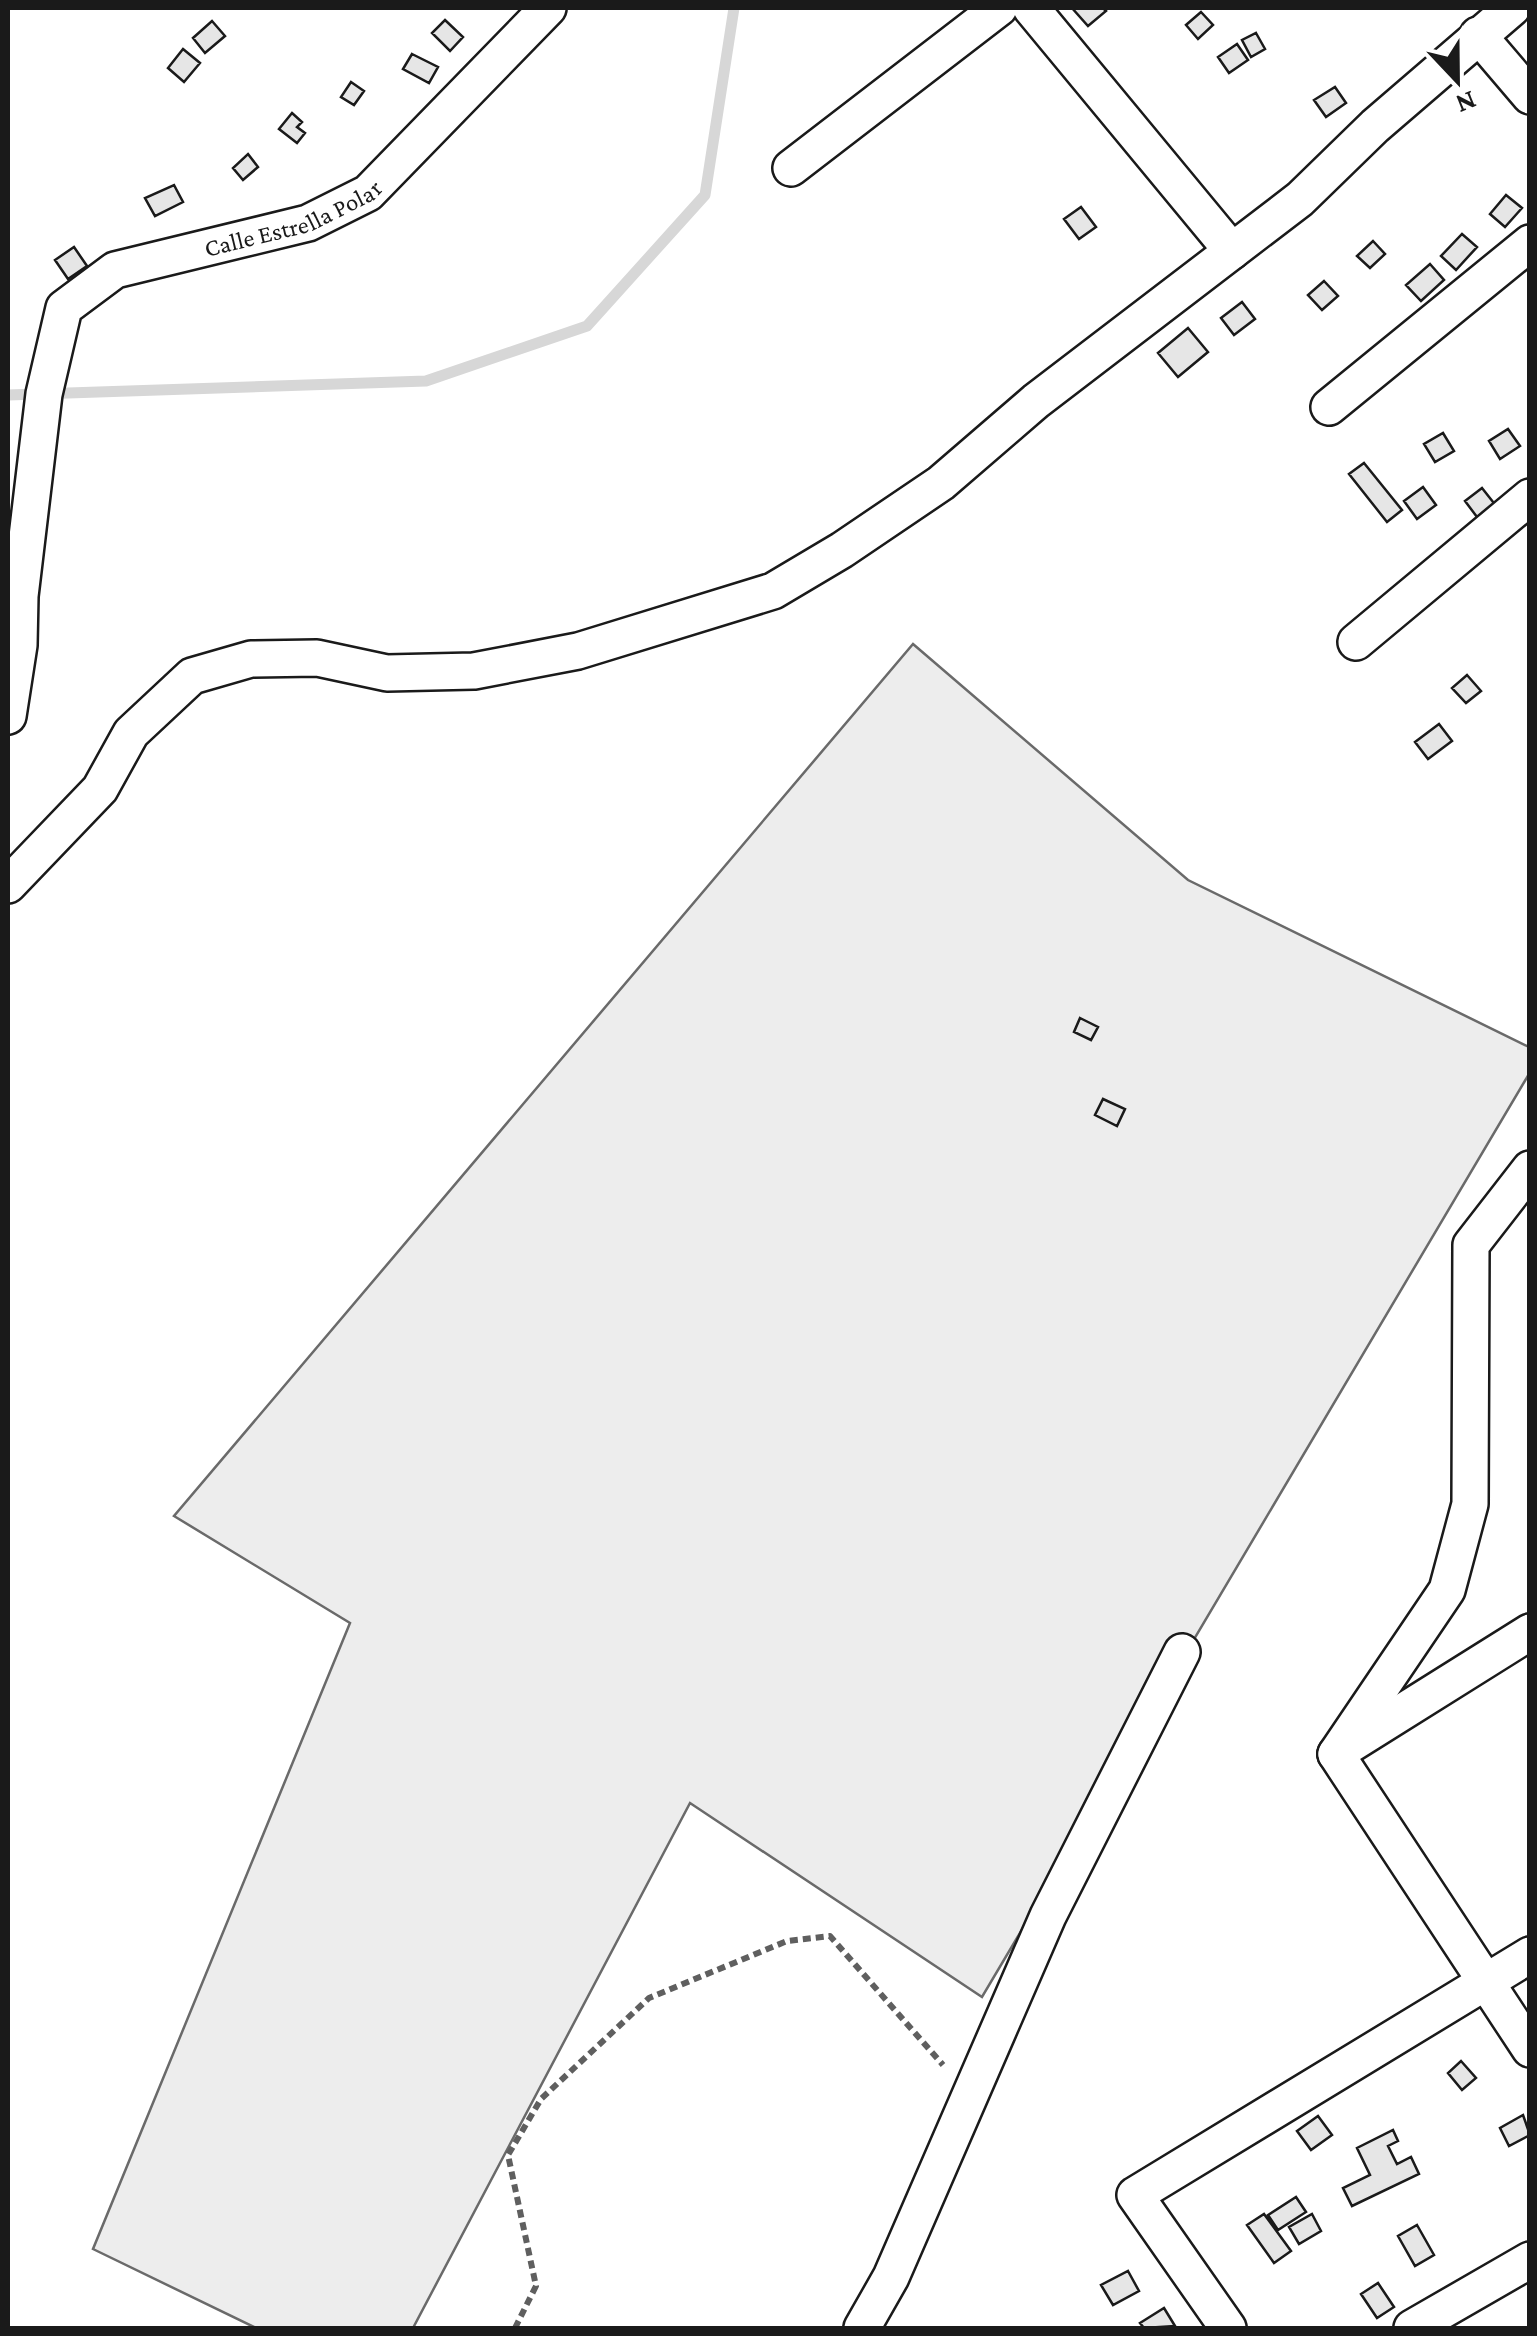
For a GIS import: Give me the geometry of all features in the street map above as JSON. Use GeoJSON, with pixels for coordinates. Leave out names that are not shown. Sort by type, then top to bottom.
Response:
{"type":"FeatureCollection","features":[{"type":"Feature","properties":{"kind":"street","name":"Calle Estrella Polar"},"geometry":{"type":"LineString","coordinates":[[8,716],[19,646],[20,596],[44,394],[64,308],[115,270],[308,223],[368,193],[548,8]]}},
{"type":"Feature","properties":{"kind":"street"},"geometry":{"type":"LineString","coordinates":[[791,168],[999,8]]}},
{"type":"Feature","properties":{"kind":"street"},"geometry":{"type":"LineString","coordinates":[[1031,8],[1232,251]]}},
{"type":"Feature","properties":{"kind":"street"},"geometry":{"type":"LineString","coordinates":[[8,885],[100,789],[131,733],[192,676],[252,660],[301,658],[387,673],[474,671],[578,651],[773,591],[941,483],[1036,401],[1300,199],[1512,8]]}},
{"type":"Feature","properties":{"kind":"street"},"geometry":{"type":"LineString","coordinates":[[1478,35],[1530,96]]}},
{"type":"Feature","properties":{"kind":"street"},"geometry":{"type":"LineString","coordinates":[[1329,407],[1530,244]]}},
{"type":"Feature","properties":{"kind":"street"},"geometry":{"type":"LineString","coordinates":[[1356,642],[1530,498]]}},
{"type":"Feature","properties":{"kind":"street"},"geometry":{"type":"LineString","coordinates":[[1336,1754],[1447,1590],[1470,1504],[1471,1245],[1530,1168]]}},
{"type":"Feature","properties":{"kind":"street"},"geometry":{"type":"LineString","coordinates":[[1336,1754],[1530,1632]]}},
{"type":"Feature","properties":{"kind":"street"},"geometry":{"type":"LineString","coordinates":[[862,2328],[891,2277],[1048,1916],[1182,1652]]}},
{"type":"Feature","properties":{"kind":"street"},"geometry":{"type":"LineString","coordinates":[[1336,1754],[1530,2049]]}},
{"type":"Feature","properties":{"kind":"street"},"geometry":{"type":"LineString","coordinates":[[1228,2328],[1136,2195],[1530,1955]]}},
{"type":"Feature","properties":{"kind":"street"},"geometry":{"type":"LineString","coordinates":[[1412,2328],[1530,2260]]}},
{"type":"Feature","properties":{"kind":"path"},"geometry":{"type":"LineString","coordinates":[[514,2328],[536,2286],[508,2155],[541,2099],[649,1998],[787,1941],[830,1936],[934,2052],[968,2102]]}},
{"type":"Feature","properties":{"kind":"shaded area"},"geometry":{"type":"Polygon","coordinates":[[[913,644],[1188,880],[1529,1047],[1529,1074],[982,1997],[690,1803],[413,2328],[256,2328],[93,2249],[350,1623],[174,1516],[913,644]]]}},
{"type":"Feature","properties":{"kind":"building"},"geometry":{"type":"Polygon","coordinates":[[[1072,8],[1103,8],[1106,11],[1088,26],[1072,8]]]}},
{"type":"Feature","properties":{"kind":"building"},"geometry":{"type":"Polygon","coordinates":[[[1201,12],[1213,25],[1198,39],[1186,25],[1201,12]]]}},
{"type":"Feature","properties":{"kind":"building"},"geometry":{"type":"Polygon","coordinates":[[[445,20],[463,37],[450,51],[432,33],[445,20]]]}},
{"type":"Feature","properties":{"kind":"building"},"geometry":{"type":"Polygon","coordinates":[[[212,21],[225,36],[205,53],[193,38],[212,21]]]}},
{"type":"Feature","properties":{"kind":"building"},"geometry":{"type":"Polygon","coordinates":[[[1256,33],[1265,49],[1251,57],[1242,40],[1256,33]]]}},
{"type":"Feature","properties":{"kind":"building"},"geometry":{"type":"Polygon","coordinates":[[[1237,44],[1248,60],[1229,73],[1218,57],[1237,44]]]}},
{"type":"Feature","properties":{"kind":"building"},"geometry":{"type":"Polygon","coordinates":[[[183,49],[200,63],[184,82],[168,68],[183,49]]]}},
{"type":"Feature","properties":{"kind":"building"},"geometry":{"type":"Polygon","coordinates":[[[412,54],[438,67],[429,83],[403,69],[412,54]]]}},
{"type":"Feature","properties":{"kind":"building"},"geometry":{"type":"Polygon","coordinates":[[[351,82],[364,91],[354,105],[341,97],[351,82]]]}},
{"type":"Feature","properties":{"kind":"building"},"geometry":{"type":"Polygon","coordinates":[[[1335,87],[1346,103],[1326,117],[1314,100],[1335,87]]]}},
{"type":"Feature","properties":{"kind":"building"},"geometry":{"type":"Polygon","coordinates":[[[292,113],[302,122],[297,127],[305,133],[297,143],[279,129],[292,113]]]}},
{"type":"Feature","properties":{"kind":"building"},"geometry":{"type":"Polygon","coordinates":[[[248,154],[258,167],[243,180],[233,168],[248,154]]]}},
{"type":"Feature","properties":{"kind":"building"},"geometry":{"type":"Polygon","coordinates":[[[174,185],[183,202],[155,216],[145,198],[174,185]]]}},
{"type":"Feature","properties":{"kind":"building"},"geometry":{"type":"Polygon","coordinates":[[[1506,195],[1522,208],[1505,227],[1490,214],[1506,195]]]}},
{"type":"Feature","properties":{"kind":"building"},"geometry":{"type":"Polygon","coordinates":[[[1081,207],[1096,227],[1079,239],[1064,219],[1081,207]]]}},
{"type":"Feature","properties":{"kind":"building"},"geometry":{"type":"Polygon","coordinates":[[[1462,234],[1477,247],[1456,270],[1441,256],[1462,234]]]}},
{"type":"Feature","properties":{"kind":"building"},"geometry":{"type":"Polygon","coordinates":[[[1373,241],[1385,254],[1370,268],[1357,256],[1373,241]]]}},
{"type":"Feature","properties":{"kind":"building"},"geometry":{"type":"Polygon","coordinates":[[[74,247],[87,266],[68,279],[55,260],[74,247]]]}},
{"type":"Feature","properties":{"kind":"building"},"geometry":{"type":"Polygon","coordinates":[[[1430,264],[1444,280],[1421,301],[1406,285],[1430,264]]]}},
{"type":"Feature","properties":{"kind":"building"},"geometry":{"type":"Polygon","coordinates":[[[1324,281],[1338,296],[1322,310],[1308,295],[1324,281]]]}},
{"type":"Feature","properties":{"kind":"building"},"geometry":{"type":"Polygon","coordinates":[[[1242,302],[1255,319],[1234,335],[1221,318],[1242,302]]]}},
{"type":"Feature","properties":{"kind":"building"},"geometry":{"type":"Polygon","coordinates":[[[1188,328],[1208,352],[1178,377],[1158,353],[1188,328]]]}},
{"type":"Feature","properties":{"kind":"building"},"geometry":{"type":"Polygon","coordinates":[[[1508,429],[1520,446],[1500,459],[1489,441],[1508,429]]]}},
{"type":"Feature","properties":{"kind":"building"},"geometry":{"type":"Polygon","coordinates":[[[1443,433],[1454,451],[1435,462],[1424,444],[1443,433]]]}},
{"type":"Feature","properties":{"kind":"building"},"geometry":{"type":"Polygon","coordinates":[[[1364,463],[1402,510],[1387,522],[1349,474],[1364,463]]]}},
{"type":"Feature","properties":{"kind":"building"},"geometry":{"type":"Polygon","coordinates":[[[1423,487],[1436,505],[1417,519],[1404,501],[1423,487]]]}},
{"type":"Feature","properties":{"kind":"building"},"geometry":{"type":"Polygon","coordinates":[[[1482,488],[1497,507],[1480,521],[1465,501],[1482,488]]]}},
{"type":"Feature","properties":{"kind":"building"},"geometry":{"type":"Polygon","coordinates":[[[1467,675],[1481,691],[1466,703],[1452,688],[1467,675]]]}},
{"type":"Feature","properties":{"kind":"building"},"geometry":{"type":"Polygon","coordinates":[[[1439,724],[1452,741],[1428,759],[1415,742],[1439,724]]]}},
{"type":"Feature","properties":{"kind":"building"},"geometry":{"type":"Polygon","coordinates":[[[1080,1018],[1098,1027],[1091,1040],[1074,1032],[1080,1018]]]}},
{"type":"Feature","properties":{"kind":"building"},"geometry":{"type":"Polygon","coordinates":[[[1103,1099],[1125,1109],[1117,1126],[1095,1115],[1103,1099]]]}},
{"type":"Feature","properties":{"kind":"building"},"geometry":{"type":"Polygon","coordinates":[[[1461,2061],[1476,2078],[1462,2090],[1448,2073],[1461,2061]]]}},
{"type":"Feature","properties":{"kind":"building"},"geometry":{"type":"Polygon","coordinates":[[[1523,2115],[1530,2135],[1509,2146],[1500,2128],[1523,2115]]]}},
{"type":"Feature","properties":{"kind":"building"},"geometry":{"type":"Polygon","coordinates":[[[1318,2116],[1332,2135],[1311,2150],[1297,2131],[1318,2116]]]}},
{"type":"Feature","properties":{"kind":"building"},"geometry":{"type":"Polygon","coordinates":[[[1393,2130],[1398,2141],[1388,2146],[1397,2164],[1411,2157],[1419,2174],[1352,2206],[1343,2188],[1370,2175],[1357,2148],[1393,2130]]]}},
{"type":"Feature","properties":{"kind":"building"},"geometry":{"type":"Polygon","coordinates":[[[1296,2197],[1306,2212],[1278,2230],[1268,2215],[1296,2197]]]}},
{"type":"Feature","properties":{"kind":"building"},"geometry":{"type":"Polygon","coordinates":[[[1264,2214],[1291,2251],[1274,2263],[1247,2225],[1264,2214]]]}},
{"type":"Feature","properties":{"kind":"building"},"geometry":{"type":"Polygon","coordinates":[[[1312,2214],[1321,2231],[1299,2244],[1289,2227],[1312,2214]]]}},
{"type":"Feature","properties":{"kind":"building"},"geometry":{"type":"Polygon","coordinates":[[[1417,2225],[1434,2255],[1415,2266],[1398,2236],[1417,2225]]]}},
{"type":"Feature","properties":{"kind":"building"},"geometry":{"type":"Polygon","coordinates":[[[1128,2271],[1139,2291],[1113,2305],[1101,2285],[1128,2271]]]}},
{"type":"Feature","properties":{"kind":"building"},"geometry":{"type":"Polygon","coordinates":[[[1378,2283],[1394,2307],[1377,2318],[1361,2294],[1378,2283]]]}},
{"type":"Feature","properties":{"kind":"building"},"geometry":{"type":"Polygon","coordinates":[[[1164,2308],[1175,2326],[1144,2328],[1140,2323],[1164,2308]]]}},
{"type":"Feature","properties":{"kind":"waterway"},"geometry":{"type":"LineString","coordinates":[[8,395],[426,381],[587,326],[705,195],[734,8]]}}]}
